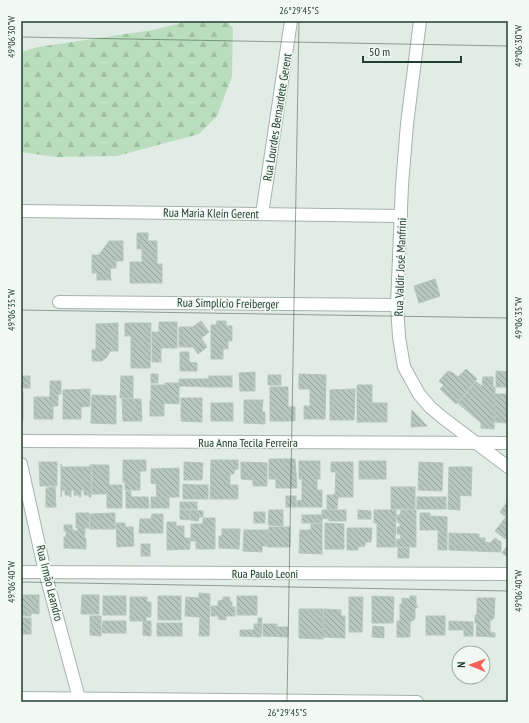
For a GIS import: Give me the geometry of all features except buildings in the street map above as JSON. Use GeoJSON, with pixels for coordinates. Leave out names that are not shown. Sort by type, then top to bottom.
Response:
{"type":"FeatureCollection","features":[{"type":"Feature","properties":{"kind":"street","name":"Rua Lourdes Bernardete Gerent"},"geometry":{"type":"LineString","coordinates":[[262,214],[291,21]]}},
{"type":"Feature","properties":{"kind":"street","name":"Rua Valdir José Manfrini"},"geometry":{"type":"LineString","coordinates":[[420,21],[407,124],[401,216],[397,305],[399,337],[404,367],[419,394],[443,418],[508,467]]}},
{"type":"Feature","properties":{"kind":"street","name":"Rua Maria Klein Gerent"},"geometry":{"type":"LineString","coordinates":[[21,211],[401,216]]}},
{"type":"Feature","properties":{"kind":"street","name":"Rua Simplício Freiberger"},"geometry":{"type":"LineString","coordinates":[[59,302],[397,305]]}},
{"type":"Feature","properties":{"kind":"street","name":"Rua Anna Tecila Ferreira"},"geometry":{"type":"LineString","coordinates":[[21,441],[508,442]]}},
{"type":"Feature","properties":{"kind":"street","name":"Rua Irmão Leandro"},"geometry":{"type":"LineString","coordinates":[[21,464],[46,572],[80,700]]}},
{"type":"Feature","properties":{"kind":"street","name":"Rua Paulo Leoni"},"geometry":{"type":"LineString","coordinates":[[21,572],[508,574]]}},
{"type":"Feature","properties":{"kind":"street"},"geometry":{"type":"LineString","coordinates":[[21,698],[80,700],[417,702]]}},
{"type":"Feature","properties":{"kind":"green space"},"geometry":{"type":"Polygon","coordinates":[[[189,21],[227,21],[233,28],[232,77],[217,116],[199,134],[117,156],[56,157],[21,152],[21,52],[38,47],[153,30],[189,21]]]}}]}
